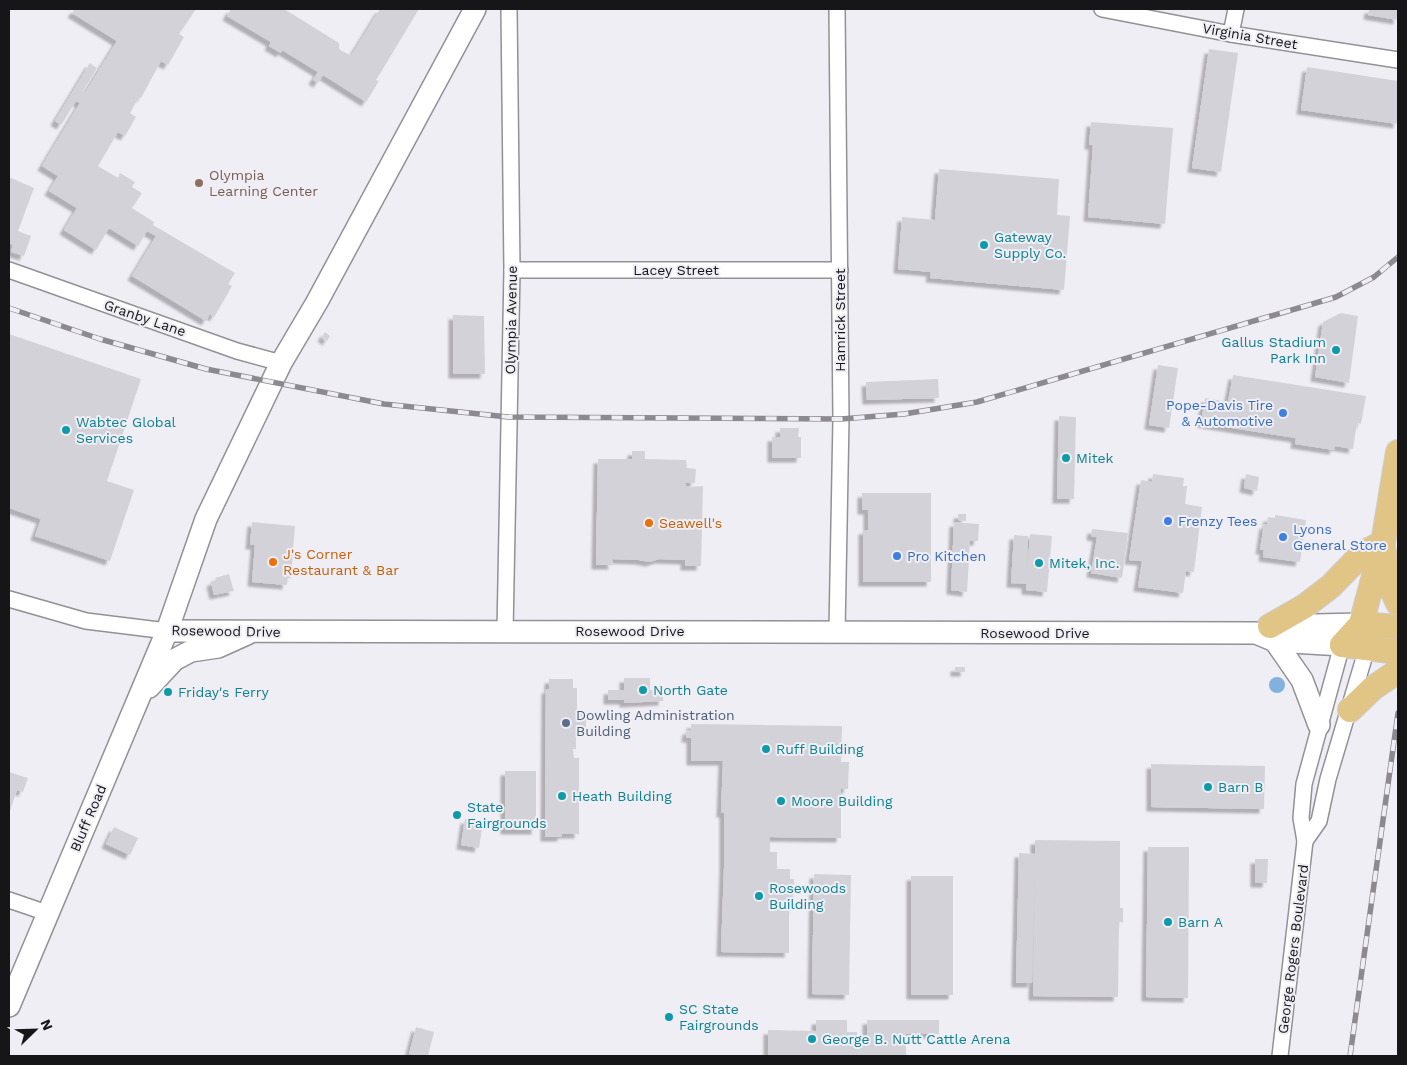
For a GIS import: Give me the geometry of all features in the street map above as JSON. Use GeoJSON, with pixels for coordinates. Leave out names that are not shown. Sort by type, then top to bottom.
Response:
{"type":"FeatureCollection","features":[{"type":"Feature","properties":{"kind":"main road","name":"Bluff Road"},"geometry":{"type":"LineString","coordinates":[[9,1006],[134,704],[167,631],[206,519],[282,363],[476,9]]}},
{"type":"Feature","properties":{"kind":"main road"},"geometry":{"type":"LineString","coordinates":[[1342,645],[1361,624],[1383,543],[1398,452]]}},
{"type":"Feature","properties":{"kind":"main road"},"geometry":{"type":"LineString","coordinates":[[1383,543],[1387,579],[1398,603]]}},
{"type":"Feature","properties":{"kind":"main road"},"geometry":{"type":"LineString","coordinates":[[1319,726],[1302,680],[1267,633],[1331,586],[1362,553],[1383,543]]}},
{"type":"Feature","properties":{"kind":"main road","name":"Rosewood Drive"},"geometry":{"type":"LineString","coordinates":[[167,631],[1267,633],[1361,624],[1398,627]]}},
{"type":"Feature","properties":{"kind":"main road"},"geometry":{"type":"LineString","coordinates":[[1361,624],[1367,648]]}},
{"type":"Feature","properties":{"kind":"main road"},"geometry":{"type":"LineString","coordinates":[[134,704],[174,660],[191,651],[218,647],[252,632]]}},
{"type":"Feature","properties":{"kind":"main road","name":"Rosewood Drive"},"geometry":{"type":"LineString","coordinates":[[1267,633],[1398,652]]}},
{"type":"Feature","properties":{"kind":"main road"},"geometry":{"type":"LineString","coordinates":[[1350,710],[1373,688],[1398,671]]}},
{"type":"Feature","properties":{"kind":"street","name":"Olympia Avenue"},"geometry":{"type":"LineString","coordinates":[[505,632],[512,270],[509,9]]}},
{"type":"Feature","properties":{"kind":"street","name":"Hamrick Street"},"geometry":{"type":"LineString","coordinates":[[837,9],[841,419],[837,631]]}},
{"type":"Feature","properties":{"kind":"street","name":"Virginia Street"},"geometry":{"type":"LineString","coordinates":[[1102,9],[1232,34],[1398,60]]}},
{"type":"Feature","properties":{"kind":"street"},"geometry":{"type":"LineString","coordinates":[[1232,34],[1236,9]]}},
{"type":"Feature","properties":{"kind":"street","name":"Granby Lane"},"geometry":{"type":"LineString","coordinates":[[9,270],[237,351],[282,363]]}},
{"type":"Feature","properties":{"kind":"street","name":"Lacey Street"},"geometry":{"type":"LineString","coordinates":[[512,270],[840,270]]}},
{"type":"Feature","properties":{"kind":"street","name":"Rosewood Drive"},"geometry":{"type":"LineString","coordinates":[[9,599],[86,621],[167,631]]}},
{"type":"Feature","properties":{"kind":"street","name":"George Rogers Boulevard"},"geometry":{"type":"LineString","coordinates":[[1280,1056],[1305,841],[1301,818],[1304,784],[1342,645]]}},
{"type":"Feature","properties":{"kind":"street","name":"George Rogers Boulevard"},"geometry":{"type":"LineString","coordinates":[[1305,841],[1319,821],[1328,779],[1367,648]]}},
{"type":"Feature","properties":{"kind":"street"},"geometry":{"type":"LineString","coordinates":[[9,900],[48,913]]}},
{"type":"Feature","properties":{"kind":"water"},"geometry":{"type":"Polygon","coordinates":[[[1277,677],[1285,685],[1277,693],[1269,685],[1277,677]]]}},
{"type":"Feature","properties":{"kind":"building"},"geometry":{"type":"Polygon","coordinates":[[[75,9],[196,9],[179,34],[184,37],[168,65],[161,61],[141,98],[139,97],[130,113],[136,117],[125,136],[118,132],[98,166],[118,178],[120,173],[135,182],[132,187],[142,193],[132,208],[154,222],[153,225],[235,273],[228,284],[232,286],[214,317],[210,314],[206,321],[132,276],[156,236],[147,231],[138,246],[109,228],[96,250],[64,230],[77,208],[49,191],[58,176],[42,166],[80,103],[76,101],[61,125],[55,121],[90,63],[97,68],[83,91],[85,93],[117,41],[72,13],[75,9]]]}},
{"type":"Feature","properties":{"kind":"building"},"geometry":{"type":"Polygon","coordinates":[[[231,9],[284,9],[339,43],[339,49],[351,56],[380,9],[419,9],[376,80],[379,81],[366,102],[323,75],[318,83],[313,80],[318,72],[282,50],[281,53],[269,46],[271,42],[227,16],[231,9]]]}},
{"type":"Feature","properties":{"kind":"building"},"geometry":{"type":"Polygon","coordinates":[[[1369,9],[1398,9],[1398,20],[1368,15],[1369,9]]]}},
{"type":"Feature","properties":{"kind":"building"},"geometry":{"type":"Polygon","coordinates":[[[1209,49],[1238,53],[1221,172],[1192,168],[1209,49]]]}},
{"type":"Feature","properties":{"kind":"building"},"geometry":{"type":"Polygon","coordinates":[[[1307,67],[1398,81],[1398,124],[1301,110],[1307,67]]]}},
{"type":"Feature","properties":{"kind":"building"},"geometry":{"type":"Polygon","coordinates":[[[1091,122],[1173,128],[1165,224],[1088,217],[1093,145],[1089,145],[1091,122]]]}},
{"type":"Feature","properties":{"kind":"building","name":"Gateway Supply Co."},"geometry":{"type":"Polygon","coordinates":[[[939,169],[1059,179],[1057,215],[1070,216],[1064,290],[930,278],[931,272],[898,269],[902,217],[935,220],[939,169]]]}},
{"type":"Feature","properties":{"kind":"building"},"geometry":{"type":"Polygon","coordinates":[[[9,177],[34,188],[18,231],[31,236],[24,256],[11,252],[13,245],[9,243],[9,177]]]}},
{"type":"Feature","properties":{"kind":"building","name":"Gallus Stadium Park Inn"},"geometry":{"type":"Polygon","coordinates":[[[1341,313],[1358,316],[1349,383],[1315,377],[1323,322],[1341,313]]]}},
{"type":"Feature","properties":{"kind":"building"},"geometry":{"type":"Polygon","coordinates":[[[453,315],[484,316],[485,374],[453,374],[453,315]]]}},
{"type":"Feature","properties":{"kind":"building"},"geometry":{"type":"Polygon","coordinates":[[[325,332],[330,336],[327,341],[322,337],[325,332]]]}},
{"type":"Feature","properties":{"kind":"building","name":"Wabtec Global Services"},"geometry":{"type":"Polygon","coordinates":[[[9,334],[141,379],[107,481],[134,490],[110,561],[35,536],[41,519],[9,508],[9,334]]]}},
{"type":"Feature","properties":{"kind":"building"},"geometry":{"type":"Polygon","coordinates":[[[1158,365],[1178,368],[1169,428],[1149,425],[1158,365]]]}},
{"type":"Feature","properties":{"kind":"building","name":"Pope-Davis Tire & Automotive"},"geometry":{"type":"Polygon","coordinates":[[[1233,375],[1366,396],[1361,424],[1357,423],[1353,449],[1335,446],[1334,450],[1295,444],[1296,438],[1201,423],[1205,398],[1228,402],[1233,375]]]}},
{"type":"Feature","properties":{"kind":"building"},"geometry":{"type":"Polygon","coordinates":[[[938,379],[939,398],[867,400],[866,382],[938,379]]]}},
{"type":"Feature","properties":{"kind":"building","name":"Mitek"},"geometry":{"type":"Polygon","coordinates":[[[1059,416],[1076,417],[1074,499],[1057,499],[1059,416]]]}},
{"type":"Feature","properties":{"kind":"building"},"geometry":{"type":"Polygon","coordinates":[[[780,428],[799,428],[798,437],[801,437],[801,458],[772,458],[772,437],[780,437],[780,428]]]}},
{"type":"Feature","properties":{"kind":"building","name":"Seawell's"},"geometry":{"type":"Polygon","coordinates":[[[632,451],[645,451],[645,459],[686,460],[687,468],[696,469],[695,483],[686,483],[686,487],[703,486],[701,566],[685,566],[685,560],[659,559],[650,562],[612,559],[613,565],[596,565],[598,459],[632,459],[632,451]]]}},
{"type":"Feature","properties":{"kind":"building","name":"Frenzy Tees"},"geometry":{"type":"Polygon","coordinates":[[[1153,474],[1184,478],[1183,486],[1187,486],[1185,504],[1202,507],[1194,572],[1186,571],[1183,593],[1138,587],[1142,561],[1129,560],[1141,480],[1152,482],[1153,474]]]}},
{"type":"Feature","properties":{"kind":"building"},"geometry":{"type":"Polygon","coordinates":[[[1246,474],[1259,477],[1257,491],[1244,488],[1246,474]]]}},
{"type":"Feature","properties":{"kind":"building","name":"Pro Kitchen"},"geometry":{"type":"Polygon","coordinates":[[[862,493],[931,493],[931,582],[863,582],[863,530],[868,530],[868,510],[862,510],[862,493]]]}},
{"type":"Feature","properties":{"kind":"building"},"geometry":{"type":"Polygon","coordinates":[[[958,514],[966,514],[966,521],[958,520],[958,514]]]}},
{"type":"Feature","properties":{"kind":"building","name":"Lyons General Store"},"geometry":{"type":"Polygon","coordinates":[[[1275,515],[1306,520],[1300,562],[1263,557],[1264,550],[1260,550],[1264,524],[1267,525],[1268,517],[1275,518],[1275,515]]]}},
{"type":"Feature","properties":{"kind":"building","name":"J's Corner Restaurant & Bar"},"geometry":{"type":"Polygon","coordinates":[[[252,522],[295,526],[291,578],[287,578],[287,585],[252,582],[255,545],[250,545],[252,522]]]}},
{"type":"Feature","properties":{"kind":"building"},"geometry":{"type":"Polygon","coordinates":[[[954,522],[979,524],[978,541],[970,541],[967,592],[951,590],[954,522]]]}},
{"type":"Feature","properties":{"kind":"building"},"geometry":{"type":"Polygon","coordinates":[[[1092,529],[1128,533],[1122,578],[1091,573],[1097,537],[1091,536],[1092,529]]]}},
{"type":"Feature","properties":{"kind":"building","name":"Mitek, Inc."},"geometry":{"type":"Polygon","coordinates":[[[1030,534],[1052,536],[1047,592],[1026,590],[1026,584],[1011,583],[1014,535],[1028,536],[1027,576],[1030,534]]]}},
{"type":"Feature","properties":{"kind":"building"},"geometry":{"type":"Polygon","coordinates":[[[229,574],[234,591],[214,595],[211,582],[216,580],[215,578],[229,574]]]}},
{"type":"Feature","properties":{"kind":"building"},"geometry":{"type":"Polygon","coordinates":[[[955,667],[965,667],[965,672],[955,672],[955,667]]]}},
{"type":"Feature","properties":{"kind":"building","name":"North Gate"},"geometry":{"type":"Polygon","coordinates":[[[624,678],[650,678],[650,690],[663,690],[663,701],[624,703],[624,700],[608,700],[608,690],[624,690],[624,678]]]}},
{"type":"Feature","properties":{"kind":"building"},"geometry":{"type":"Polygon","coordinates":[[[549,679],[573,679],[573,688],[577,688],[577,714],[586,714],[586,731],[576,731],[576,749],[573,749],[574,758],[579,758],[579,834],[562,834],[562,837],[545,837],[546,689],[549,689],[549,679]]]}},
{"type":"Feature","properties":{"kind":"building"},"geometry":{"type":"Polygon","coordinates":[[[691,724],[842,726],[841,762],[849,762],[848,789],[841,789],[841,838],[770,837],[770,852],[777,852],[777,869],[790,869],[790,879],[794,879],[793,908],[789,908],[789,953],[721,952],[724,868],[724,813],[721,813],[723,761],[691,761],[691,738],[686,738],[687,730],[691,730],[691,724]]]}},
{"type":"Feature","properties":{"kind":"building","name":"Barn B"},"geometry":{"type":"Polygon","coordinates":[[[1151,764],[1265,766],[1264,809],[1151,807],[1151,764]]]}},
{"type":"Feature","properties":{"kind":"building"},"geometry":{"type":"Polygon","coordinates":[[[505,771],[536,771],[536,830],[505,830],[505,771]]]}},
{"type":"Feature","properties":{"kind":"building"},"geometry":{"type":"Polygon","coordinates":[[[9,772],[28,778],[23,792],[17,790],[9,814],[9,772]]]}},
{"type":"Feature","properties":{"kind":"building"},"geometry":{"type":"Polygon","coordinates":[[[465,819],[483,822],[479,848],[461,845],[465,819]]]}},
{"type":"Feature","properties":{"kind":"building"},"geometry":{"type":"Polygon","coordinates":[[[114,827],[138,838],[130,855],[106,844],[114,827]]]}},
{"type":"Feature","properties":{"kind":"building"},"geometry":{"type":"Polygon","coordinates":[[[1035,840],[1120,841],[1120,908],[1123,908],[1123,922],[1119,922],[1118,997],[1033,996],[1035,856],[1032,983],[1016,983],[1019,853],[1035,854],[1035,840]]]}},
{"type":"Feature","properties":{"kind":"building","name":"Barn A"},"geometry":{"type":"Polygon","coordinates":[[[1148,847],[1189,847],[1188,998],[1146,997],[1148,847]]]}},
{"type":"Feature","properties":{"kind":"building"},"geometry":{"type":"Polygon","coordinates":[[[1255,859],[1268,859],[1267,883],[1255,883],[1255,859]]]}},
{"type":"Feature","properties":{"kind":"building"},"geometry":{"type":"Polygon","coordinates":[[[814,874],[851,875],[849,995],[812,994],[814,874]]]}},
{"type":"Feature","properties":{"kind":"building"},"geometry":{"type":"Polygon","coordinates":[[[911,876],[953,876],[953,995],[911,995],[911,876]]]}},
{"type":"Feature","properties":{"kind":"building","name":"George B. Nutt Cattle Arena"},"geometry":{"type":"Polygon","coordinates":[[[816,1020],[847,1020],[847,1032],[857,1032],[857,1044],[867,1044],[867,1020],[939,1020],[939,1034],[906,1034],[906,1056],[768,1056],[768,1030],[816,1031],[816,1020]]]}},
{"type":"Feature","properties":{"kind":"building"},"geometry":{"type":"Polygon","coordinates":[[[416,1027],[434,1032],[428,1056],[409,1054],[416,1027]]]}},
{"type":"Feature","properties":{"kind":"railway"},"geometry":{"type":"LineString","coordinates":[[9,308],[100,339],[206,369],[384,404],[508,417],[841,419],[904,414],[977,402],[1336,297],[1374,277],[1398,257]]}},
{"type":"Feature","properties":{"kind":"railway"},"geometry":{"type":"LineString","coordinates":[[1350,1056],[1398,713]]}},
{"type":"Feature","properties":{"kind":"place","name":"Olympia Learning Center"},"geometry":{"type":"Point","coordinates":[199,183]}},
{"type":"Feature","properties":{"kind":"place","name":"Gateway Supply Co."},"geometry":{"type":"Point","coordinates":[984,245]}},
{"type":"Feature","properties":{"kind":"place","name":"Gallus Stadium Park Inn"},"geometry":{"type":"Point","coordinates":[1336,350]}},
{"type":"Feature","properties":{"kind":"place","name":"Pope-Davis Tire & Automotive"},"geometry":{"type":"Point","coordinates":[1283,413]}},
{"type":"Feature","properties":{"kind":"place","name":"Wabtec Global Services"},"geometry":{"type":"Point","coordinates":[66,430]}},
{"type":"Feature","properties":{"kind":"place","name":"Mitek"},"geometry":{"type":"Point","coordinates":[1066,458]}},
{"type":"Feature","properties":{"kind":"place","name":"Frenzy Tees"},"geometry":{"type":"Point","coordinates":[1168,521]}},
{"type":"Feature","properties":{"kind":"place","name":"Seawell's"},"geometry":{"type":"Point","coordinates":[649,523]}},
{"type":"Feature","properties":{"kind":"place","name":"Lyons General Store"},"geometry":{"type":"Point","coordinates":[1283,537]}},
{"type":"Feature","properties":{"kind":"place","name":"Pro Kitchen"},"geometry":{"type":"Point","coordinates":[897,556]}},
{"type":"Feature","properties":{"kind":"place","name":"J's Corner Restaurant & Bar"},"geometry":{"type":"Point","coordinates":[273,562]}},
{"type":"Feature","properties":{"kind":"place","name":"Mitek, Inc."},"geometry":{"type":"Point","coordinates":[1039,563]}},
{"type":"Feature","properties":{"kind":"place","name":"North Gate"},"geometry":{"type":"Point","coordinates":[643,690]}},
{"type":"Feature","properties":{"kind":"place","name":"Friday's Ferry"},"geometry":{"type":"Point","coordinates":[168,692]}},
{"type":"Feature","properties":{"kind":"place","name":"Dowling Administration Building"},"geometry":{"type":"Point","coordinates":[566,723]}},
{"type":"Feature","properties":{"kind":"place","name":"Ruff Building"},"geometry":{"type":"Point","coordinates":[766,749]}},
{"type":"Feature","properties":{"kind":"place","name":"Barn B"},"geometry":{"type":"Point","coordinates":[1208,787]}},
{"type":"Feature","properties":{"kind":"place","name":"Heath Building"},"geometry":{"type":"Point","coordinates":[562,796]}},
{"type":"Feature","properties":{"kind":"place","name":"Moore Building"},"geometry":{"type":"Point","coordinates":[781,801]}},
{"type":"Feature","properties":{"kind":"place","name":"State Fairgrounds"},"geometry":{"type":"Point","coordinates":[457,815]}},
{"type":"Feature","properties":{"kind":"place","name":"Rosewoods Building"},"geometry":{"type":"Point","coordinates":[759,896]}},
{"type":"Feature","properties":{"kind":"place","name":"Barn A"},"geometry":{"type":"Point","coordinates":[1168,922]}},
{"type":"Feature","properties":{"kind":"place","name":"SC State Fairgrounds"},"geometry":{"type":"Point","coordinates":[669,1017]}},
{"type":"Feature","properties":{"kind":"place","name":"George B. Nutt Cattle Arena"},"geometry":{"type":"Point","coordinates":[812,1039]}}]}
